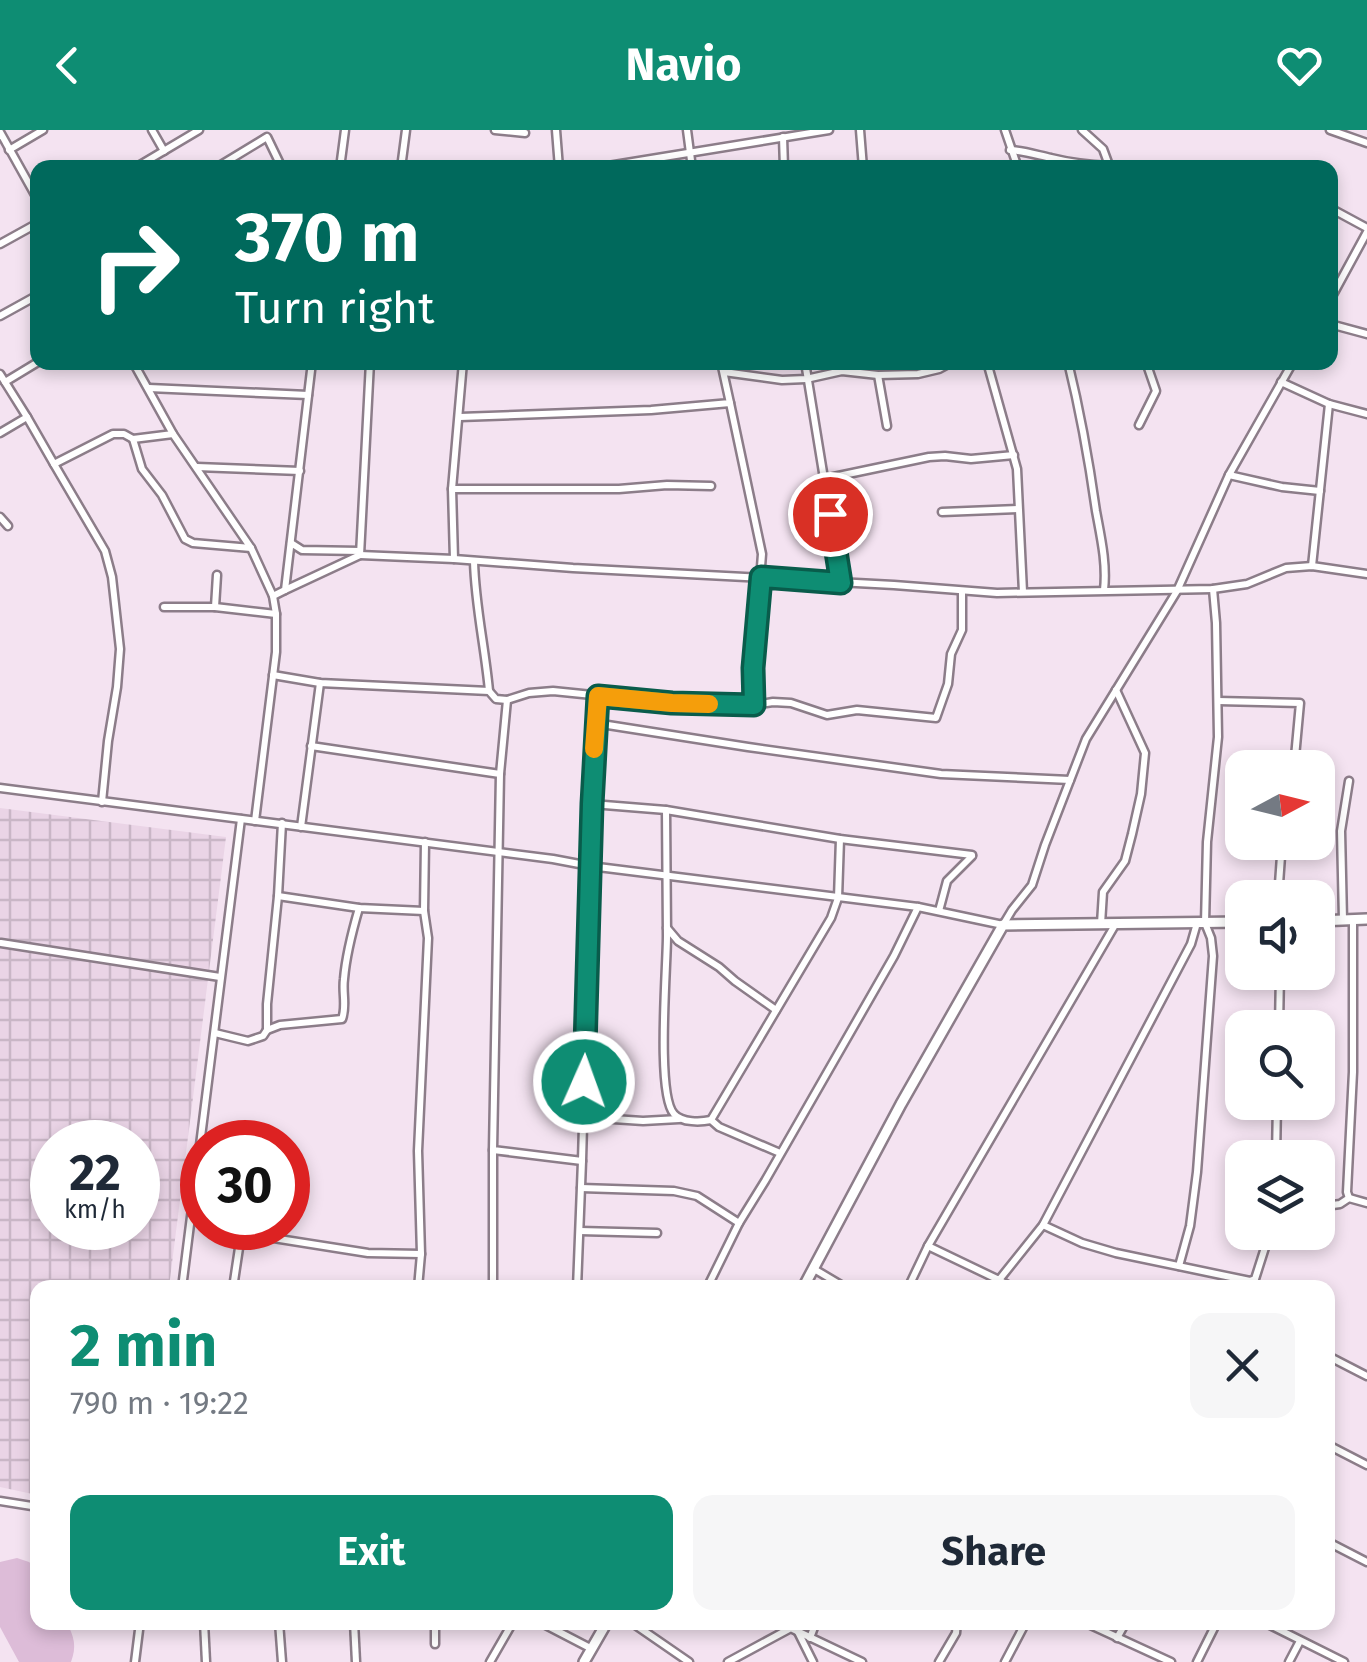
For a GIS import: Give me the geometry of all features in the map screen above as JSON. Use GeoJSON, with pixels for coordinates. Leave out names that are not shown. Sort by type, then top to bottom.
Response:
{"type":"FeatureCollection","features":[{"type":"Feature","properties":{"kind":"street"},"geometry":{"type":"LineString","coordinates":[[5,148],[43,130]]}},
{"type":"Feature","properties":{"kind":"street"},"geometry":{"type":"LineString","coordinates":[[152,130],[164,151]]}},
{"type":"Feature","properties":{"kind":"street"},"geometry":{"type":"LineString","coordinates":[[149,160],[198,130]]}},
{"type":"Feature","properties":{"kind":"street"},"geometry":{"type":"LineString","coordinates":[[341,160],[345,130]]}},
{"type":"Feature","properties":{"kind":"street"},"geometry":{"type":"LineString","coordinates":[[402,160],[406,130]]}},
{"type":"Feature","properties":{"kind":"street"},"geometry":{"type":"LineString","coordinates":[[495,130],[524,133]]}},
{"type":"Feature","properties":{"kind":"street"},"geometry":{"type":"LineString","coordinates":[[556,130],[558,160]]}},
{"type":"Feature","properties":{"kind":"street"},"geometry":{"type":"LineString","coordinates":[[687,130],[691,160]]}},
{"type":"Feature","properties":{"kind":"street"},"geometry":{"type":"LineString","coordinates":[[647,160],[829,130]]}},
{"type":"Feature","properties":{"kind":"street"},"geometry":{"type":"LineString","coordinates":[[860,130],[862,160]]}},
{"type":"Feature","properties":{"kind":"street"},"geometry":{"type":"LineString","coordinates":[[1005,130],[1014,160]]}},
{"type":"Feature","properties":{"kind":"street"},"geometry":{"type":"LineString","coordinates":[[1082,130],[1103,150],[1107,160]]}},
{"type":"Feature","properties":{"kind":"street"},"geometry":{"type":"LineString","coordinates":[[1330,130],[1367,142]]}},
{"type":"Feature","properties":{"kind":"street"},"geometry":{"type":"LineString","coordinates":[[0,132],[5,148],[30,187]]}},
{"type":"Feature","properties":{"kind":"street"},"geometry":{"type":"LineString","coordinates":[[228,160],[265,134],[278,160]]}},
{"type":"Feature","properties":{"kind":"street"},"geometry":{"type":"LineString","coordinates":[[782,138],[783,160]]}},
{"type":"Feature","properties":{"kind":"street"},"geometry":{"type":"LineString","coordinates":[[1010,150],[1065,160]]}},
{"type":"Feature","properties":{"kind":"street"},"geometry":{"type":"LineString","coordinates":[[1338,213],[1367,230],[1338,283]]}},
{"type":"Feature","properties":{"kind":"street"},"geometry":{"type":"LineString","coordinates":[[0,244],[30,227]]}},
{"type":"Feature","properties":{"kind":"street"},"geometry":{"type":"LineString","coordinates":[[0,316],[30,299]]}},
{"type":"Feature","properties":{"kind":"street"},"geometry":{"type":"LineString","coordinates":[[1338,326],[1367,334]]}},
{"type":"Feature","properties":{"kind":"street"},"geometry":{"type":"LineString","coordinates":[[30,366],[2,378],[106,554],[115,596],[119,668],[102,802]]}},
{"type":"Feature","properties":{"kind":"street"},"geometry":{"type":"LineString","coordinates":[[138,370],[173,434],[251,548],[273,596],[274,675],[256,820]]}},
{"type":"Feature","properties":{"kind":"street"},"geometry":{"type":"LineString","coordinates":[[285,590],[311,370]]}},
{"type":"Feature","properties":{"kind":"street"},"geometry":{"type":"LineString","coordinates":[[360,553],[370,370]]}},
{"type":"Feature","properties":{"kind":"street"},"geometry":{"type":"LineString","coordinates":[[454,559],[452,489],[463,370]]}},
{"type":"Feature","properties":{"kind":"street"},"geometry":{"type":"LineString","coordinates":[[805,370],[841,583]]}},
{"type":"Feature","properties":{"kind":"street"},"geometry":{"type":"LineString","coordinates":[[881,370],[887,426]]}},
{"type":"Feature","properties":{"kind":"street"},"geometry":{"type":"LineString","coordinates":[[754,705],[760,543],[724,372],[782,380],[842,371],[881,375],[934,370]]}},
{"type":"Feature","properties":{"kind":"street"},"geometry":{"type":"LineString","coordinates":[[988,370],[1014,455],[1024,592]]}},
{"type":"Feature","properties":{"kind":"street"},"geometry":{"type":"LineString","coordinates":[[1070,370],[1097,514],[1104,590]]}},
{"type":"Feature","properties":{"kind":"street"},"geometry":{"type":"LineString","coordinates":[[1139,424],[1156,390],[1149,370]]}},
{"type":"Feature","properties":{"kind":"street"},"geometry":{"type":"LineString","coordinates":[[807,1280],[900,1104],[1012,910],[1032,884],[1086,739],[1177,591],[1229,475],[1288,370]]}},
{"type":"Feature","properties":{"kind":"street"},"geometry":{"type":"LineString","coordinates":[[1281,382],[1329,404],[1367,414]]}},
{"type":"Feature","properties":{"kind":"street"},"geometry":{"type":"LineString","coordinates":[[148,388],[308,395]]}},
{"type":"Feature","properties":{"kind":"street"},"geometry":{"type":"LineString","coordinates":[[460,417],[730,403]]}},
{"type":"Feature","properties":{"kind":"street"},"geometry":{"type":"LineString","coordinates":[[1312,566],[1329,404]]}},
{"type":"Feature","properties":{"kind":"street"},"geometry":{"type":"LineString","coordinates":[[0,433],[27,416]]}},
{"type":"Feature","properties":{"kind":"street"},"geometry":{"type":"LineString","coordinates":[[54,464],[113,434],[134,439],[173,434]]}},
{"type":"Feature","properties":{"kind":"street"},"geometry":{"type":"LineString","coordinates":[[134,439],[142,469],[186,540],[251,548]]}},
{"type":"Feature","properties":{"kind":"street"},"geometry":{"type":"LineString","coordinates":[[824,478],[929,457],[971,460],[1014,455]]}},
{"type":"Feature","properties":{"kind":"street"},"geometry":{"type":"LineString","coordinates":[[196,467],[300,471]]}},
{"type":"Feature","properties":{"kind":"street"},"geometry":{"type":"LineString","coordinates":[[1229,475],[1320,491]]}},
{"type":"Feature","properties":{"kind":"street"},"geometry":{"type":"LineString","coordinates":[[452,489],[711,486]]}},
{"type":"Feature","properties":{"kind":"street"},"geometry":{"type":"LineString","coordinates":[[942,512],[1018,509]]}},
{"type":"Feature","properties":{"kind":"street"},"geometry":{"type":"LineString","coordinates":[[0,517],[8,526]]}},
{"type":"Feature","properties":{"kind":"street"},"geometry":{"type":"LineString","coordinates":[[291,542],[302,550],[962,591],[1213,589],[1247,584],[1286,568],[1312,566],[1367,574]]}},
{"type":"Feature","properties":{"kind":"street"},"geometry":{"type":"LineString","coordinates":[[273,596],[360,553]]}},
{"type":"Feature","properties":{"kind":"street"},"geometry":{"type":"LineString","coordinates":[[474,561],[475,598],[489,691],[496,699],[507,700],[542,691],[672,703],[791,703],[828,715],[857,710],[936,718],[948,684],[950,654],[962,630],[962,591]]}},
{"type":"Feature","properties":{"kind":"street"},"geometry":{"type":"LineString","coordinates":[[215,607],[217,575]]}},
{"type":"Feature","properties":{"kind":"street"},"geometry":{"type":"LineString","coordinates":[[928,1246],[999,1280],[1044,1225],[1202,923],[1218,737],[1213,589]]}},
{"type":"Feature","properties":{"kind":"street"},"geometry":{"type":"LineString","coordinates":[[164,607],[215,607],[276,614]]}},
{"type":"Feature","properties":{"kind":"street"},"geometry":{"type":"LineString","coordinates":[[274,675],[320,683],[489,691]]}},
{"type":"Feature","properties":{"kind":"street"},"geometry":{"type":"LineString","coordinates":[[301,827],[320,683]]}},
{"type":"Feature","properties":{"kind":"street"},"geometry":{"type":"LineString","coordinates":[[1101,925],[1103,892],[1125,861],[1141,794],[1145,750],[1116,690]]}},
{"type":"Feature","properties":{"kind":"street"},"geometry":{"type":"LineString","coordinates":[[577,1280],[598,696]]}},
{"type":"Feature","properties":{"kind":"street"},"geometry":{"type":"LineString","coordinates":[[493,1280],[500,774],[507,700]]}},
{"type":"Feature","properties":{"kind":"street"},"geometry":{"type":"LineString","coordinates":[[1218,701],[1300,703],[1296,750]]}},
{"type":"Feature","properties":{"kind":"street"},"geometry":{"type":"LineString","coordinates":[[596,723],[941,774],[1070,780]]}},
{"type":"Feature","properties":{"kind":"street"},"geometry":{"type":"LineString","coordinates":[[311,746],[500,774]]}},
{"type":"Feature","properties":{"kind":"street"},"geometry":{"type":"LineString","coordinates":[[1349,781],[1341,831],[1353,1072],[1349,1198]]}},
{"type":"Feature","properties":{"kind":"street"},"geometry":{"type":"LineString","coordinates":[[0,788],[918,908],[1004,925],[1225,922]]}},
{"type":"Feature","properties":{"kind":"street"},"geometry":{"type":"LineString","coordinates":[[592,804],[666,810],[840,839],[972,855],[950,876],[939,911]]}},
{"type":"Feature","properties":{"kind":"street"},"geometry":{"type":"LineString","coordinates":[[666,810],[664,1069],[670,1106],[680,1119]]}},
{"type":"Feature","properties":{"kind":"street"},"geometry":{"type":"LineString","coordinates":[[183,1280],[241,819]]}},
{"type":"Feature","properties":{"kind":"street"},"geometry":{"type":"LineString","coordinates":[[268,1030],[282,823]]}},
{"type":"Feature","properties":{"kind":"street"},"geometry":{"type":"LineString","coordinates":[[711,1120],[831,918],[838,898],[840,839]]}},
{"type":"Feature","properties":{"kind":"street"},"geometry":{"type":"LineString","coordinates":[[419,1280],[422,1254],[418,1151],[428,938],[424,842]]}},
{"type":"Feature","properties":{"kind":"street"},"geometry":{"type":"LineString","coordinates":[[278,896],[359,908],[424,911]]}},
{"type":"Feature","properties":{"kind":"street"},"geometry":{"type":"LineString","coordinates":[[215,1033],[248,1040],[280,1026],[342,1019],[348,949],[359,908]]}},
{"type":"Feature","properties":{"kind":"street"},"geometry":{"type":"LineString","coordinates":[[711,1280],[739,1223],[918,908]]}},
{"type":"Feature","properties":{"kind":"street"},"geometry":{"type":"LineString","coordinates":[[1335,919],[1367,919]]}},
{"type":"Feature","properties":{"kind":"street"},"geometry":{"type":"LineString","coordinates":[[1179,1266],[1190,1226],[1197,1172],[1213,956],[1213,945],[1202,923]]}},
{"type":"Feature","properties":{"kind":"street"},"geometry":{"type":"LineString","coordinates":[[912,1280],[1116,925]]}},
{"type":"Feature","properties":{"kind":"street"},"geometry":{"type":"LineString","coordinates":[[667,928],[678,941],[776,1010]]}},
{"type":"Feature","properties":{"kind":"street"},"geometry":{"type":"LineString","coordinates":[[1,943],[220,978]]}},
{"type":"Feature","properties":{"kind":"street"},"geometry":{"type":"LineString","coordinates":[[1353,1072],[1367,1072]]}},
{"type":"Feature","properties":{"kind":"street"},"geometry":{"type":"LineString","coordinates":[[583,1117],[711,1120],[780,1153]]}},
{"type":"Feature","properties":{"kind":"street"},"geometry":{"type":"LineString","coordinates":[[492,1150],[582,1162]]}},
{"type":"Feature","properties":{"kind":"street"},"geometry":{"type":"LineString","coordinates":[[581,1188],[674,1191],[697,1196],[739,1223]]}},
{"type":"Feature","properties":{"kind":"street"},"geometry":{"type":"LineString","coordinates":[[1335,1206],[1349,1198],[1367,1203]]}},
{"type":"Feature","properties":{"kind":"street"},"geometry":{"type":"LineString","coordinates":[[1044,1225],[1082,1243],[1116,1253],[1249,1280]]}},
{"type":"Feature","properties":{"kind":"street"},"geometry":{"type":"LineString","coordinates":[[580,1231],[657,1232]]}},
{"type":"Feature","properties":{"kind":"street"},"geometry":{"type":"LineString","coordinates":[[310,1243],[368,1254],[422,1254]]}},
{"type":"Feature","properties":{"kind":"street"},"geometry":{"type":"LineString","coordinates":[[234,1280],[239,1250]]}},
{"type":"Feature","properties":{"kind":"street"},"geometry":{"type":"LineString","coordinates":[[1254,1280],[1264,1250]]}},
{"type":"Feature","properties":{"kind":"street"},"geometry":{"type":"LineString","coordinates":[[814,1269],[833,1280]]}},
{"type":"Feature","properties":{"kind":"street"},"geometry":{"type":"LineString","coordinates":[[1335,1360],[1367,1376]]}},
{"type":"Feature","properties":{"kind":"street"},"geometry":{"type":"LineString","coordinates":[[1335,1449],[1367,1466]]}},
{"type":"Feature","properties":{"kind":"street"},"geometry":{"type":"LineString","coordinates":[[0,1501],[30,1507]]}},
{"type":"Feature","properties":{"kind":"street"},"geometry":{"type":"LineString","coordinates":[[1335,1546],[1367,1562]]}},
{"type":"Feature","properties":{"kind":"street"},"geometry":{"type":"LineString","coordinates":[[135,1662],[139,1630]]}},
{"type":"Feature","properties":{"kind":"street"},"geometry":{"type":"LineString","coordinates":[[204,1630],[206,1662]]}},
{"type":"Feature","properties":{"kind":"street"},"geometry":{"type":"LineString","coordinates":[[280,1630],[282,1662]]}},
{"type":"Feature","properties":{"kind":"street"},"geometry":{"type":"LineString","coordinates":[[354,1630],[356,1662]]}},
{"type":"Feature","properties":{"kind":"street"},"geometry":{"type":"LineString","coordinates":[[435,1630],[435,1644]]}},
{"type":"Feature","properties":{"kind":"street"},"geometry":{"type":"LineString","coordinates":[[490,1662],[509,1630]]}},
{"type":"Feature","properties":{"kind":"street"},"geometry":{"type":"LineString","coordinates":[[555,1630],[592,1649]]}},
{"type":"Feature","properties":{"kind":"street"},"geometry":{"type":"LineString","coordinates":[[584,1662],[603,1630]]}},
{"type":"Feature","properties":{"kind":"street"},"geometry":{"type":"LineString","coordinates":[[642,1630],[689,1662]]}},
{"type":"Feature","properties":{"kind":"street"},"geometry":{"type":"LineString","coordinates":[[794,1630],[862,1662]]}},
{"type":"Feature","properties":{"kind":"street"},"geometry":{"type":"LineString","coordinates":[[728,1662],[794,1630]]}},
{"type":"Feature","properties":{"kind":"street"},"geometry":{"type":"LineString","coordinates":[[794,1630],[813,1662]]}},
{"type":"Feature","properties":{"kind":"street"},"geometry":{"type":"LineString","coordinates":[[810,1638],[813,1630]]}},
{"type":"Feature","properties":{"kind":"street"},"geometry":{"type":"LineString","coordinates":[[939,1662],[956,1630]]}},
{"type":"Feature","properties":{"kind":"street"},"geometry":{"type":"LineString","coordinates":[[1009,1661],[1023,1630]]}},
{"type":"Feature","properties":{"kind":"street"},"geometry":{"type":"LineString","coordinates":[[1100,1630],[1172,1662]]}},
{"type":"Feature","properties":{"kind":"street"},"geometry":{"type":"LineString","coordinates":[[1117,1638],[1122,1630]]}},
{"type":"Feature","properties":{"kind":"street"},"geometry":{"type":"LineString","coordinates":[[1198,1662],[1213,1630]]}},
{"type":"Feature","properties":{"kind":"street"},"geometry":{"type":"LineString","coordinates":[[1279,1630],[1344,1662]]}},
{"type":"Feature","properties":{"kind":"street"},"geometry":{"type":"LineString","coordinates":[[1290,1662],[1300,1641]]}},
{"type":"Feature","properties":{"kind":"shaded area"},"geometry":{"type":"Polygon","coordinates":[[[0,808],[226,837],[190,1120],[180,1120],[180,1200],[170,1280],[30,1280],[30,1493],[0,1487],[0,808]]]}},
{"type":"Feature","properties":{"kind":"shaded area"},"geometry":{"type":"Polygon","coordinates":[[[17,1558],[30,1563],[30,1630],[70,1630],[74,1642],[71,1662],[19,1662],[0,1627],[0,1562],[17,1558]]]}},
{"type":"Feature","properties":{"kind":"slow traffic"},"geometry":{"type":"LineString","coordinates":[[594,749],[598,696],[709,704]]}},
{"type":"Feature","properties":{"kind":"route"},"geometry":{"type":"LineString","coordinates":[[584,1082],[598,696],[754,705],[753,668],[761,577],[841,583],[830,514]]}}]}
